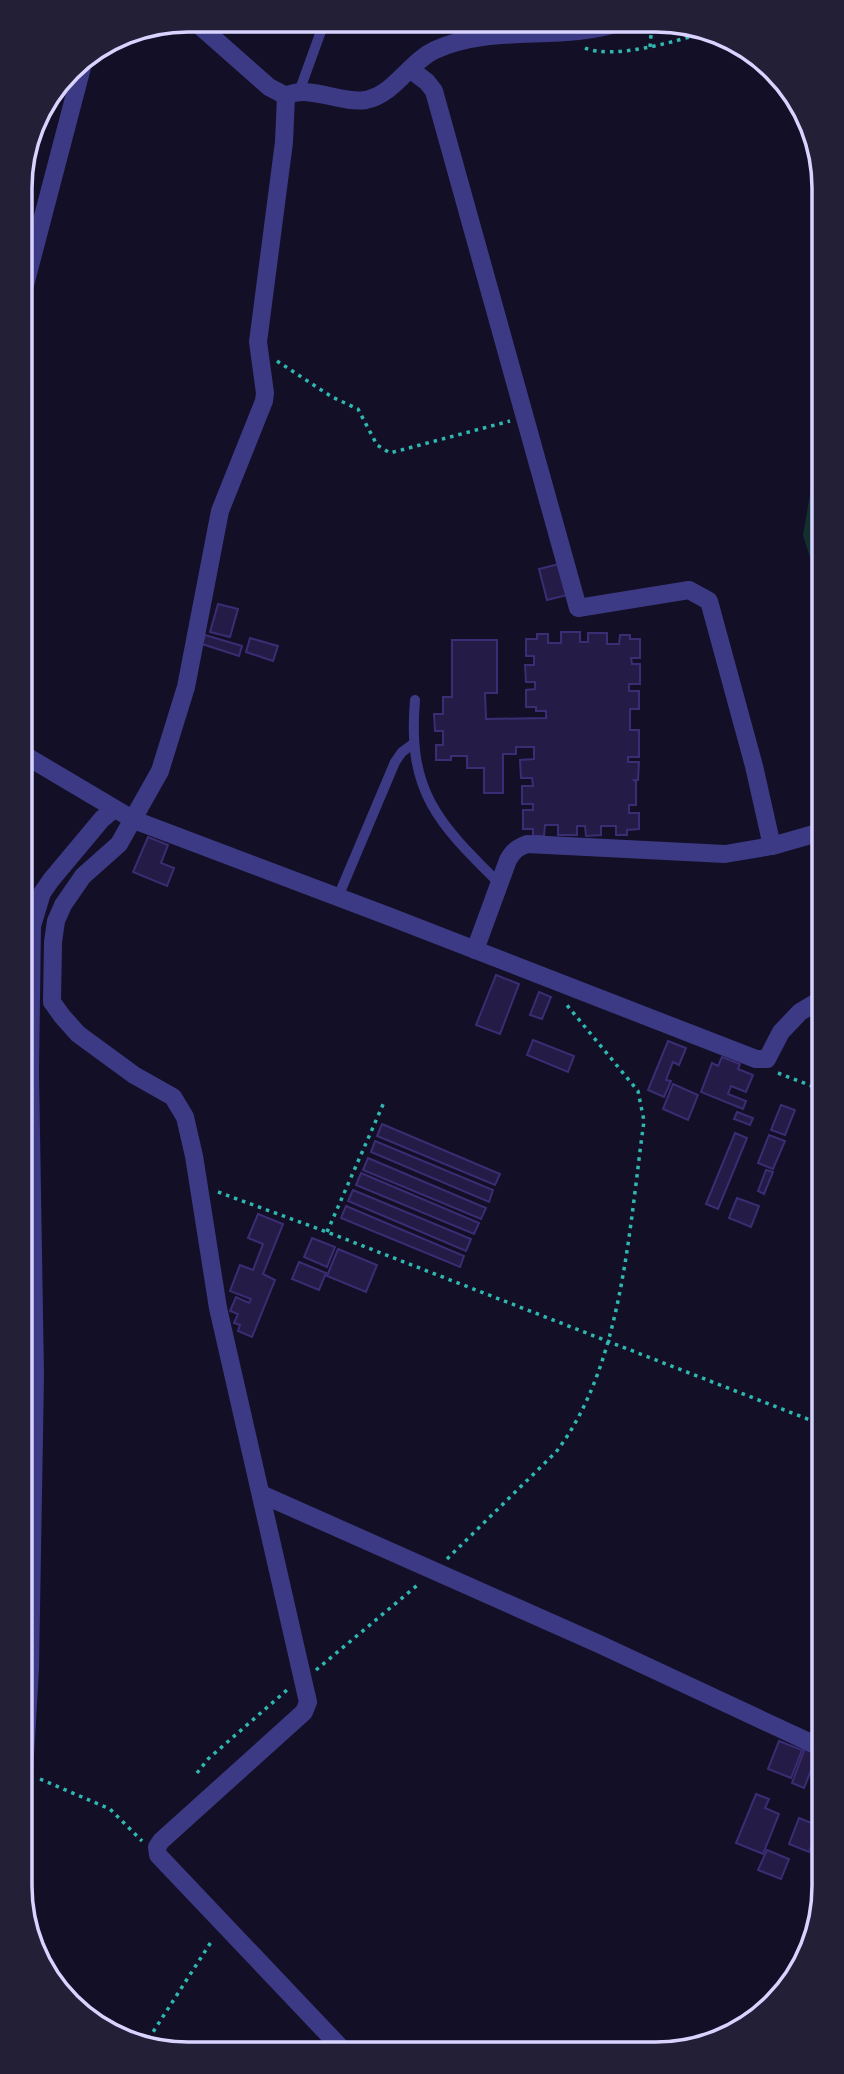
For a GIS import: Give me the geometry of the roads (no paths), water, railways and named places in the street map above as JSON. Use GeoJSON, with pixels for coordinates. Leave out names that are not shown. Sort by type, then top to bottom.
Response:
{"type":"FeatureCollection","features":[{"type":"Feature","properties":{"kind":"street"},"geometry":{"type":"LineString","coordinates":[[207,32],[269,87],[292,94],[363,100],[378,96],[432,51],[472,38],[508,33],[566,32]]}},
{"type":"Feature","properties":{"kind":"street"},"geometry":{"type":"LineString","coordinates":[[410,69],[435,91],[578,608],[689,590],[709,601],[754,766],[772,846]]}},
{"type":"Feature","properties":{"kind":"street"},"geometry":{"type":"LineString","coordinates":[[32,258],[80,74]]}},
{"type":"Feature","properties":{"kind":"street"},"geometry":{"type":"LineString","coordinates":[[292,94],[258,342],[264,401],[220,511],[187,687],[160,771],[119,844],[83,876],[63,905],[53,942],[52,1002],[78,1034],[134,1075],[173,1097],[186,1117],[218,1308],[308,1702],[304,1712],[164,1837],[157,1850],[162,1861],[335,2042]]}},
{"type":"Feature","properties":{"kind":"street"},"geometry":{"type":"LineString","coordinates":[[32,760],[134,820],[752,1058],[764,1060],[769,1056],[781,1032],[800,1012],[812,1005]]}},
{"type":"Feature","properties":{"kind":"street"},"geometry":{"type":"LineString","coordinates":[[32,926],[42,892],[102,818],[114,809]]}},
{"type":"Feature","properties":{"kind":"street"},"geometry":{"type":"LineString","coordinates":[[475,950],[513,851],[527,844],[725,855],[812,835]]}},
{"type":"Feature","properties":{"kind":"street"},"geometry":{"type":"LineString","coordinates":[[32,1173],[36,1375],[32,1570]]}},
{"type":"Feature","properties":{"kind":"street"},"geometry":{"type":"LineString","coordinates":[[261,1494],[435,1570],[812,1743]]}},
{"type":"Feature","properties":{"kind":"lane"},"geometry":{"type":"LineString","coordinates":[[292,94],[320,32]]}},
{"type":"Feature","properties":{"kind":"lane"},"geometry":{"type":"LineString","coordinates":[[415,700],[414,744],[424,791],[437,816],[463,848],[499,884]]}},
{"type":"Feature","properties":{"kind":"lane"},"geometry":{"type":"LineString","coordinates":[[338,897],[395,762],[402,752],[414,744]]}}]}
